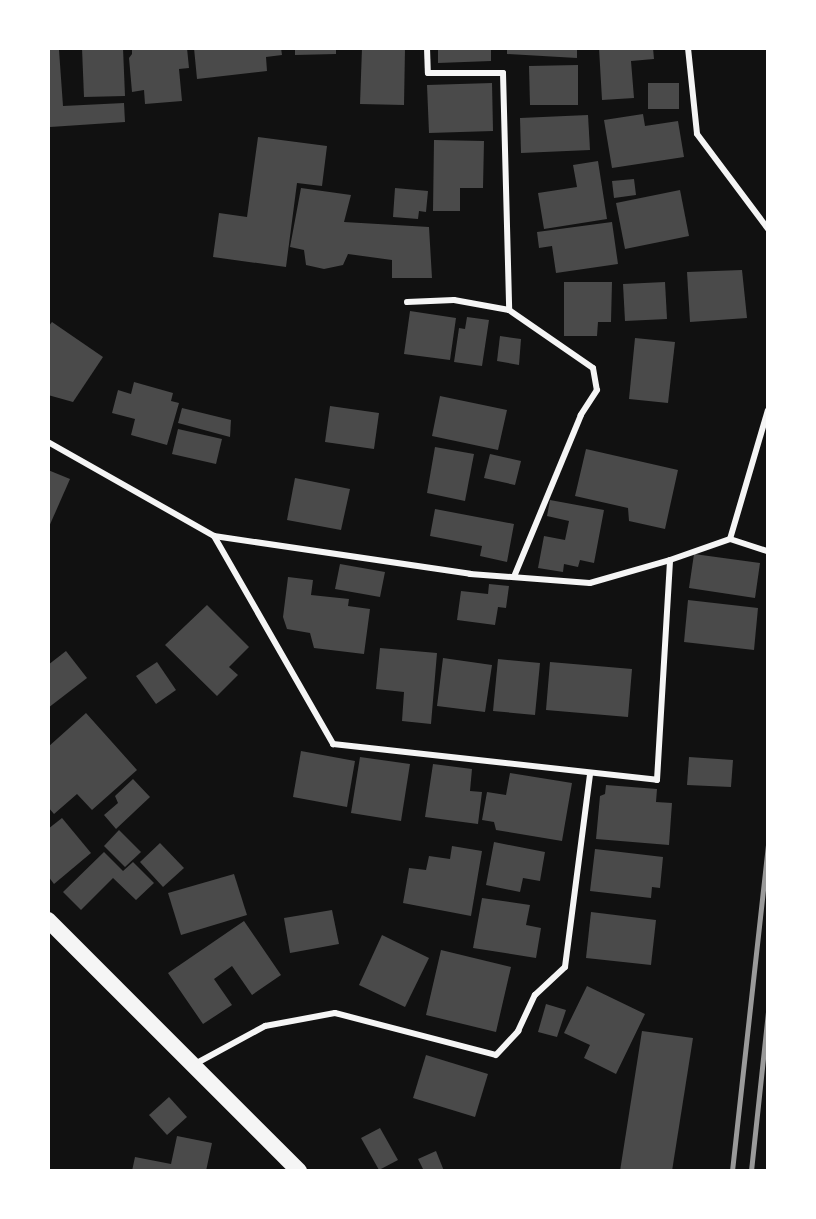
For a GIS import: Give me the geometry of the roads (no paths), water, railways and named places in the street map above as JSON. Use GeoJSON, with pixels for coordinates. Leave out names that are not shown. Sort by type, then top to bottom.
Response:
{"type":"FeatureCollection","features":[{"type":"Feature","properties":{"kind":"highway"},"geometry":{"type":"LineString","coordinates":[[48,920],[299,1171]]}},
{"type":"Feature","properties":{"kind":"street"},"geometry":{"type":"LineString","coordinates":[[427,48],[428,72],[504,73],[509,310]]}},
{"type":"Feature","properties":{"kind":"street"},"geometry":{"type":"LineString","coordinates":[[688,48],[697,134],[768,229]]}},
{"type":"Feature","properties":{"kind":"street"},"geometry":{"type":"LineString","coordinates":[[407,303],[454,300],[509,310],[593,368],[597,390],[581,415],[514,578]]}},
{"type":"Feature","properties":{"kind":"street"},"geometry":{"type":"LineString","coordinates":[[730,539],[768,411]]}},
{"type":"Feature","properties":{"kind":"street"},"geometry":{"type":"LineString","coordinates":[[48,442],[214,536],[470,574],[590,583],[670,560],[730,539],[768,551]]}},
{"type":"Feature","properties":{"kind":"street"},"geometry":{"type":"LineString","coordinates":[[214,536],[333,744],[657,780],[670,560]]}},
{"type":"Feature","properties":{"kind":"street"},"geometry":{"type":"LineString","coordinates":[[192,1065],[265,1026],[335,1013],[496,1055],[518,1031],[535,995],[565,967],[590,774]]}},
{"type":"Feature","properties":{"kind":"railway"},"geometry":{"type":"LineString","coordinates":[[732,1171],[768,845]]}},
{"type":"Feature","properties":{"kind":"railway"},"geometry":{"type":"LineString","coordinates":[[751,1171],[768,1011]]}}]}
